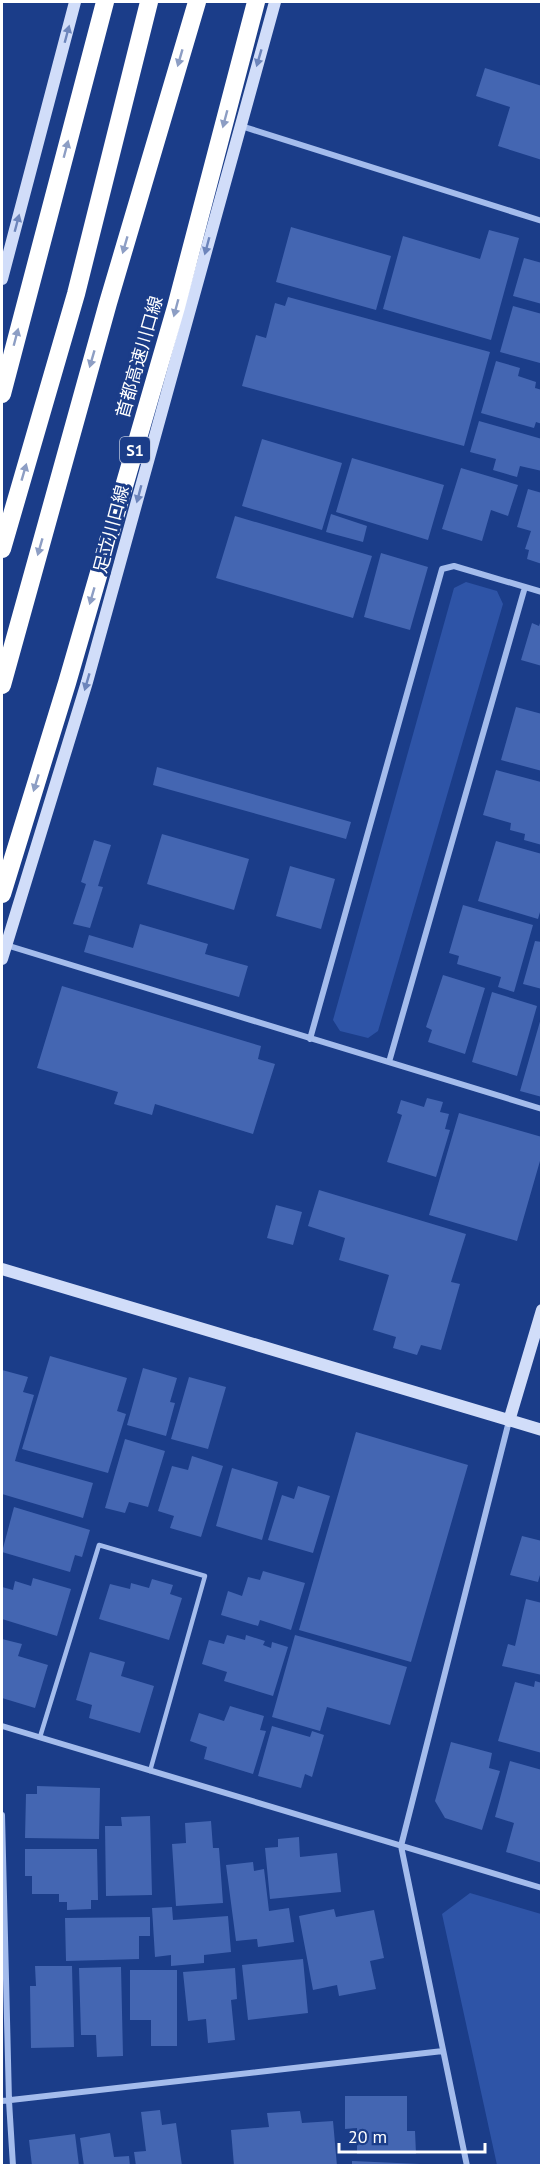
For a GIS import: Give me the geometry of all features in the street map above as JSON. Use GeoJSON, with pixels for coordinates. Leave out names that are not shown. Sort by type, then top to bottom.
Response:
{"type":"FeatureCollection","features":[{"type":"Feature","properties":{"kind":"highway"},"geometry":{"type":"LineString","coordinates":[[2,394],[105,2]]}},
{"type":"Feature","properties":{"kind":"highway"},"geometry":{"type":"LineString","coordinates":[[2,549],[76,294],[148,2]]}},
{"type":"Feature","properties":{"kind":"highway"},"geometry":{"type":"LineString","coordinates":[[2,685],[108,303],[196,2]]}},
{"type":"Feature","properties":{"kind":"highway","name":"首都高速川口線"},"geometry":{"type":"LineString","coordinates":[[2,894],[68,682],[176,307],[256,2]]}},
{"type":"Feature","properties":{"kind":"main road"},"geometry":{"type":"LineString","coordinates":[[2,279],[75,2]]}},
{"type":"Feature","properties":{"kind":"main road","name":"足立川口線"},"geometry":{"type":"LineString","coordinates":[[2,959],[87,682],[275,2]]}},
{"type":"Feature","properties":{"kind":"main road"},"geometry":{"type":"LineString","coordinates":[[2,1269],[542,1430]]}},
{"type":"Feature","properties":{"kind":"main road"},"geometry":{"type":"LineString","coordinates":[[509,1421],[542,1310]]}},
{"type":"Feature","properties":{"kind":"street"},"geometry":{"type":"LineString","coordinates":[[240,126],[542,221]]}},
{"type":"Feature","properties":{"kind":"street"},"geometry":{"type":"LineString","coordinates":[[309,1039],[442,569],[454,566],[542,592]]}},
{"type":"Feature","properties":{"kind":"street"},"geometry":{"type":"LineString","coordinates":[[389,1062],[525,587]]}},
{"type":"Feature","properties":{"kind":"street"},"geometry":{"type":"LineString","coordinates":[[6,945],[542,1108]]}},
{"type":"Feature","properties":{"kind":"street"},"geometry":{"type":"LineString","coordinates":[[467,2166],[401,1846],[509,1421]]}},
{"type":"Feature","properties":{"kind":"street"},"geometry":{"type":"LineString","coordinates":[[2,1726],[542,1888]]}},
{"type":"Feature","properties":{"kind":"street"},"geometry":{"type":"LineString","coordinates":[[2,1815],[5,2101],[13,2166]]}},
{"type":"Feature","properties":{"kind":"street"},"geometry":{"type":"LineString","coordinates":[[5,2101],[443,2051]]}},
{"type":"Feature","properties":{"kind":"lane"},"geometry":{"type":"LineString","coordinates":[[40,1737],[99,1545],[206,1576],[150,1771]]}},
{"type":"Feature","properties":{"kind":"shaded area"},"geometry":{"type":"Polygon","coordinates":[[[466,582],[497,591],[503,604],[378,1031],[368,1038],[340,1031],[333,1020],[454,588],[466,582]]]}},
{"type":"Feature","properties":{"kind":"shaded area"},"geometry":{"type":"Polygon","coordinates":[[[470,1893],[541,1914],[541,2165],[497,2165],[442,1914],[470,1893]]]}},
{"type":"Feature","properties":{"kind":"building"},"geometry":{"type":"Polygon","coordinates":[[[485,68],[542,86],[542,160],[498,146],[510,107],[476,96],[485,68]]]}},
{"type":"Feature","properties":{"kind":"building"},"geometry":{"type":"Polygon","coordinates":[[[291,227],[391,256],[376,310],[276,282],[291,227]]]}},
{"type":"Feature","properties":{"kind":"building"},"geometry":{"type":"Polygon","coordinates":[[[489,230],[519,238],[491,340],[383,309],[403,236],[480,259],[489,230]]]}},
{"type":"Feature","properties":{"kind":"building"},"geometry":{"type":"Polygon","coordinates":[[[524,258],[542,263],[542,304],[513,296],[524,258]]]}},
{"type":"Feature","properties":{"kind":"building"},"geometry":{"type":"Polygon","coordinates":[[[288,297],[490,352],[464,446],[242,386],[256,335],[266,338],[275,303],[285,306],[288,297]]]}},
{"type":"Feature","properties":{"kind":"building"},"geometry":{"type":"Polygon","coordinates":[[[513,306],[542,314],[540,363],[500,352],[513,306]]]}},
{"type":"Feature","properties":{"kind":"building"},"geometry":{"type":"Polygon","coordinates":[[[496,361],[520,368],[518,376],[536,382],[535,388],[542,390],[542,424],[536,422],[534,428],[481,413],[496,361]]]}},
{"type":"Feature","properties":{"kind":"building"},"geometry":{"type":"Polygon","coordinates":[[[479,421],[542,439],[542,471],[520,466],[517,477],[493,470],[496,459],[470,452],[479,421]]]}},
{"type":"Feature","properties":{"kind":"building"},"geometry":{"type":"Polygon","coordinates":[[[262,439],[342,463],[322,530],[242,506],[262,439]]]}},
{"type":"Feature","properties":{"kind":"building"},"geometry":{"type":"Polygon","coordinates":[[[352,458],[444,485],[428,540],[336,512],[352,458]]]}},
{"type":"Feature","properties":{"kind":"building"},"geometry":{"type":"Polygon","coordinates":[[[461,468],[518,485],[508,516],[491,510],[482,541],[442,529],[461,468]]]}},
{"type":"Feature","properties":{"kind":"building"},"geometry":{"type":"Polygon","coordinates":[[[528,489],[542,493],[542,564],[527,559],[529,550],[525,549],[531,531],[517,527],[528,489]]]}},
{"type":"Feature","properties":{"kind":"building"},"geometry":{"type":"Polygon","coordinates":[[[331,514],[367,526],[363,542],[326,532],[331,514]]]}},
{"type":"Feature","properties":{"kind":"building"},"geometry":{"type":"Polygon","coordinates":[[[235,516],[372,556],[353,618],[216,578],[235,516]]]}},
{"type":"Feature","properties":{"kind":"building"},"geometry":{"type":"Polygon","coordinates":[[[381,553],[428,567],[410,630],[364,617],[381,553]]]}},
{"type":"Feature","properties":{"kind":"building"},"geometry":{"type":"Polygon","coordinates":[[[541,620],[542,666],[521,660],[532,623],[539,626],[541,620]]]}},
{"type":"Feature","properties":{"kind":"building"},"geometry":{"type":"Polygon","coordinates":[[[516,707],[542,714],[542,771],[501,760],[516,707]]]}},
{"type":"Feature","properties":{"kind":"building"},"geometry":{"type":"Polygon","coordinates":[[[157,767],[351,822],[346,839],[153,785],[157,767]]]}},
{"type":"Feature","properties":{"kind":"building"},"geometry":{"type":"Polygon","coordinates":[[[496,770],[541,782],[542,845],[524,840],[525,834],[510,830],[511,823],[483,815],[496,770]]]}},
{"type":"Feature","properties":{"kind":"building"},"geometry":{"type":"Polygon","coordinates":[[[162,834],[249,859],[234,910],[147,884],[162,834]]]}},
{"type":"Feature","properties":{"kind":"building"},"geometry":{"type":"Polygon","coordinates":[[[94,840],[111,845],[98,886],[103,887],[90,928],[73,924],[86,884],[81,882],[94,840]]]}},
{"type":"Feature","properties":{"kind":"building"},"geometry":{"type":"Polygon","coordinates":[[[496,841],[542,854],[542,905],[538,919],[478,901],[496,841]]]}},
{"type":"Feature","properties":{"kind":"building"},"geometry":{"type":"Polygon","coordinates":[[[290,866],[335,879],[321,929],[276,916],[290,866]]]}},
{"type":"Feature","properties":{"kind":"building"},"geometry":{"type":"Polygon","coordinates":[[[463,905],[533,925],[514,992],[498,987],[501,977],[457,964],[459,956],[449,953],[463,905]]]}},
{"type":"Feature","properties":{"kind":"building"},"geometry":{"type":"Polygon","coordinates":[[[140,924],[208,944],[205,954],[248,966],[239,997],[84,952],[89,935],[133,948],[140,924]]]}},
{"type":"Feature","properties":{"kind":"building"},"geometry":{"type":"Polygon","coordinates":[[[535,941],[542,942],[542,989],[523,984],[535,941]]]}},
{"type":"Feature","properties":{"kind":"building"},"geometry":{"type":"Polygon","coordinates":[[[443,975],[485,988],[465,1054],[428,1042],[432,1030],[426,1027],[443,975]]]}},
{"type":"Feature","properties":{"kind":"building"},"geometry":{"type":"Polygon","coordinates":[[[62,986],[261,1046],[258,1059],[275,1064],[253,1134],[155,1104],[152,1115],[114,1104],[118,1092],[37,1068],[62,986]]]}},
{"type":"Feature","properties":{"kind":"building"},"geometry":{"type":"Polygon","coordinates":[[[492,992],[537,1006],[517,1076],[472,1062],[492,992]]]}},
{"type":"Feature","properties":{"kind":"building"},"geometry":{"type":"Polygon","coordinates":[[[542,1018],[542,1097],[520,1091],[542,1018]]]}},
{"type":"Feature","properties":{"kind":"building"},"geometry":{"type":"Polygon","coordinates":[[[427,1098],[443,1102],[440,1112],[449,1114],[445,1129],[450,1130],[436,1177],[387,1162],[402,1115],[397,1113],[401,1100],[424,1107],[427,1098]]]}},
{"type":"Feature","properties":{"kind":"building"},"geometry":{"type":"Polygon","coordinates":[[[459,1113],[542,1137],[542,1154],[517,1241],[429,1215],[459,1113]]]}},
{"type":"Feature","properties":{"kind":"building"},"geometry":{"type":"Polygon","coordinates":[[[319,1190],[466,1234],[451,1282],[460,1284],[441,1350],[421,1345],[417,1355],[393,1348],[396,1337],[373,1330],[389,1275],[339,1260],[345,1238],[308,1226],[319,1190]]]}},
{"type":"Feature","properties":{"kind":"building"},"geometry":{"type":"Polygon","coordinates":[[[276,1205],[302,1212],[293,1245],[267,1238],[276,1205]]]}},
{"type":"Feature","properties":{"kind":"building"},"geometry":{"type":"Polygon","coordinates":[[[50,1356],[127,1378],[117,1411],[126,1414],[108,1473],[22,1449],[50,1356]]]}},
{"type":"Feature","properties":{"kind":"building"},"geometry":{"type":"Polygon","coordinates":[[[143,1368],[177,1378],[170,1402],[175,1403],[166,1436],[127,1425],[143,1368]]]}},
{"type":"Feature","properties":{"kind":"building"},"geometry":{"type":"Polygon","coordinates":[[[2,1370],[28,1377],[23,1392],[34,1395],[15,1461],[93,1483],[83,1518],[2,1494],[2,1370]]]}},
{"type":"Feature","properties":{"kind":"building"},"geometry":{"type":"Polygon","coordinates":[[[189,1377],[226,1387],[208,1449],[171,1439],[189,1377]]]}},
{"type":"Feature","properties":{"kind":"building"},"geometry":{"type":"Polygon","coordinates":[[[356,1432],[468,1465],[411,1662],[299,1630],[356,1432]]]}},
{"type":"Feature","properties":{"kind":"building"},"geometry":{"type":"Polygon","coordinates":[[[125,1439],[165,1451],[148,1507],[129,1502],[125,1513],[105,1508],[125,1439]]]}},
{"type":"Feature","properties":{"kind":"building"},"geometry":{"type":"Polygon","coordinates":[[[192,1456],[223,1466],[201,1537],[170,1528],[174,1516],[158,1511],[172,1466],[188,1470],[192,1456]]]}},
{"type":"Feature","properties":{"kind":"building"},"geometry":{"type":"Polygon","coordinates":[[[232,1468],[278,1482],[262,1540],[216,1526],[232,1468]]]}},
{"type":"Feature","properties":{"kind":"building"},"geometry":{"type":"Polygon","coordinates":[[[298,1486],[330,1496],[313,1553],[268,1540],[282,1495],[294,1499],[298,1486]]]}},
{"type":"Feature","properties":{"kind":"building"},"geometry":{"type":"Polygon","coordinates":[[[14,1507],[90,1530],[82,1557],[75,1555],[70,1572],[2,1552],[14,1507]]]}},
{"type":"Feature","properties":{"kind":"building"},"geometry":{"type":"Polygon","coordinates":[[[522,1536],[542,1541],[542,1568],[538,1582],[510,1575],[522,1536]]]}},
{"type":"Feature","properties":{"kind":"building"},"geometry":{"type":"Polygon","coordinates":[[[263,1571],[305,1583],[291,1630],[260,1620],[258,1626],[221,1615],[228,1591],[242,1596],[248,1577],[260,1580],[263,1571]]]}},
{"type":"Feature","properties":{"kind":"building"},"geometry":{"type":"Polygon","coordinates":[[[33,1578],[71,1589],[57,1636],[2,1619],[2,1587],[13,1590],[15,1581],[31,1586],[33,1578]]]}},
{"type":"Feature","properties":{"kind":"building"},"geometry":{"type":"Polygon","coordinates":[[[152,1579],[173,1585],[170,1594],[182,1598],[169,1640],[99,1619],[110,1584],[130,1589],[131,1583],[149,1588],[152,1579]]]}},
{"type":"Feature","properties":{"kind":"building"},"geometry":{"type":"Polygon","coordinates":[[[526,1599],[542,1603],[542,1675],[502,1666],[508,1644],[515,1646],[526,1599]]]}},
{"type":"Feature","properties":{"kind":"building"},"geometry":{"type":"Polygon","coordinates":[[[227,1635],[245,1640],[246,1635],[265,1641],[263,1645],[271,1648],[272,1642],[288,1647],[273,1696],[224,1681],[227,1672],[202,1664],[209,1640],[224,1644],[227,1635]]]}},
{"type":"Feature","properties":{"kind":"building"},"geometry":{"type":"Polygon","coordinates":[[[295,1635],[407,1667],[390,1725],[327,1707],[320,1731],[272,1717],[295,1635]]]}},
{"type":"Feature","properties":{"kind":"building"},"geometry":{"type":"Polygon","coordinates":[[[2,1639],[22,1644],[18,1656],[48,1665],[35,1708],[2,1698],[2,1639]]]}},
{"type":"Feature","properties":{"kind":"building"},"geometry":{"type":"Polygon","coordinates":[[[90,1652],[125,1662],[121,1676],[154,1686],[140,1733],[89,1718],[92,1705],[76,1700],[90,1652]]]}},
{"type":"Feature","properties":{"kind":"building"},"geometry":{"type":"Polygon","coordinates":[[[535,1681],[542,1683],[542,1753],[498,1741],[515,1682],[534,1687],[535,1681]]]}},
{"type":"Feature","properties":{"kind":"building"},"geometry":{"type":"Polygon","coordinates":[[[230,1706],[264,1716],[260,1730],[266,1731],[253,1774],[204,1759],[207,1747],[190,1741],[199,1713],[224,1721],[230,1706]]]}},
{"type":"Feature","properties":{"kind":"building"},"geometry":{"type":"Polygon","coordinates":[[[272,1726],[310,1737],[312,1731],[324,1735],[312,1777],[305,1774],[301,1788],[258,1776],[272,1726]]]}},
{"type":"Feature","properties":{"kind":"building"},"geometry":{"type":"Polygon","coordinates":[[[451,1742],[492,1753],[489,1768],[500,1771],[482,1830],[445,1818],[435,1801],[451,1742]]]}},
{"type":"Feature","properties":{"kind":"building"},"geometry":{"type":"Polygon","coordinates":[[[510,1761],[542,1770],[542,1863],[506,1852],[514,1823],[495,1817],[510,1761]]]}},
{"type":"Feature","properties":{"kind":"building"},"geometry":{"type":"Polygon","coordinates":[[[37,1786],[100,1788],[99,1839],[25,1838],[26,1794],[37,1794],[37,1786]]]}},
{"type":"Feature","properties":{"kind":"building"},"geometry":{"type":"Polygon","coordinates":[[[150,1816],[152,1895],[106,1896],[105,1826],[122,1826],[121,1817],[150,1816]]]}},
{"type":"Feature","properties":{"kind":"building"},"geometry":{"type":"Polygon","coordinates":[[[211,1821],[213,1848],[219,1848],[223,1903],[176,1906],[172,1844],[186,1843],[185,1823],[211,1821]]]}},
{"type":"Feature","properties":{"kind":"building"},"geometry":{"type":"Polygon","coordinates":[[[299,1837],[300,1857],[337,1853],[341,1892],[270,1899],[265,1848],[278,1847],[278,1839],[299,1837]]]}},
{"type":"Feature","properties":{"kind":"building"},"geometry":{"type":"Polygon","coordinates":[[[25,1849],[97,1849],[98,1900],[91,1900],[91,1909],[67,1910],[67,1902],[59,1902],[59,1894],[32,1894],[32,1876],[25,1876],[25,1849]]]}},
{"type":"Feature","properties":{"kind":"building"},"geometry":{"type":"Polygon","coordinates":[[[253,1862],[254,1871],[264,1869],[269,1911],[289,1908],[294,1942],[258,1947],[257,1939],[236,1941],[226,1865],[253,1862]]]}},
{"type":"Feature","properties":{"kind":"building"},"geometry":{"type":"Polygon","coordinates":[[[172,1907],[173,1920],[228,1916],[231,1952],[204,1955],[204,1963],[171,1966],[171,1955],[155,1957],[152,1908],[172,1907]]]}},
{"type":"Feature","properties":{"kind":"building"},"geometry":{"type":"Polygon","coordinates":[[[334,1909],[336,1917],[374,1910],[384,1958],[370,1961],[376,1989],[339,1996],[337,1985],[313,1990],[299,1916],[334,1909]]]}},
{"type":"Feature","properties":{"kind":"building"},"geometry":{"type":"Polygon","coordinates":[[[150,1917],[150,1936],[139,1936],[139,1959],[66,1961],[65,1918],[150,1917]]]}},
{"type":"Feature","properties":{"kind":"building"},"geometry":{"type":"Polygon","coordinates":[[[303,1959],[308,2013],[248,2020],[242,1965],[303,1959]]]}},
{"type":"Feature","properties":{"kind":"building"},"geometry":{"type":"Polygon","coordinates":[[[35,1966],[72,1966],[74,2047],[31,2048],[30,1986],[36,1986],[35,1966]]]}},
{"type":"Feature","properties":{"kind":"building"},"geometry":{"type":"Polygon","coordinates":[[[121,1967],[123,2056],[97,2057],[96,2035],[81,2035],[79,1968],[121,1967]]]}},
{"type":"Feature","properties":{"kind":"building"},"geometry":{"type":"Polygon","coordinates":[[[235,1968],[237,1999],[231,2000],[235,2040],[208,2043],[206,2019],[188,2021],[183,1972],[235,1968]]]}},
{"type":"Feature","properties":{"kind":"building"},"geometry":{"type":"Polygon","coordinates":[[[130,1970],[177,1970],[177,2046],[151,2046],[151,2020],[130,2020],[130,1970]]]}},
{"type":"Feature","properties":{"kind":"building"},"geometry":{"type":"Polygon","coordinates":[[[345,2096],[407,2096],[407,2131],[415,2131],[416,2154],[357,2154],[357,2128],[345,2129],[345,2096]]]}},
{"type":"Feature","properties":{"kind":"building"},"geometry":{"type":"Polygon","coordinates":[[[160,2110],[162,2125],[176,2123],[182,2166],[136,2166],[134,2152],[146,2151],[141,2112],[160,2110]]]}},
{"type":"Feature","properties":{"kind":"building"},"geometry":{"type":"Polygon","coordinates":[[[300,2111],[302,2123],[333,2121],[337,2166],[234,2166],[231,2130],[269,2127],[267,2113],[300,2111]]]}},
{"type":"Feature","properties":{"kind":"building"},"geometry":{"type":"Polygon","coordinates":[[[110,2133],[114,2157],[129,2156],[130,2166],[84,2166],[80,2138],[110,2133]]]}},
{"type":"Feature","properties":{"kind":"building"},"geometry":{"type":"Polygon","coordinates":[[[75,2134],[79,2166],[32,2166],[29,2140],[75,2134]]]}},
{"type":"Feature","properties":{"kind":"building"},"geometry":{"type":"Polygon","coordinates":[[[352,2161],[420,2164],[419,2166],[352,2166],[352,2161]]]}}]}
